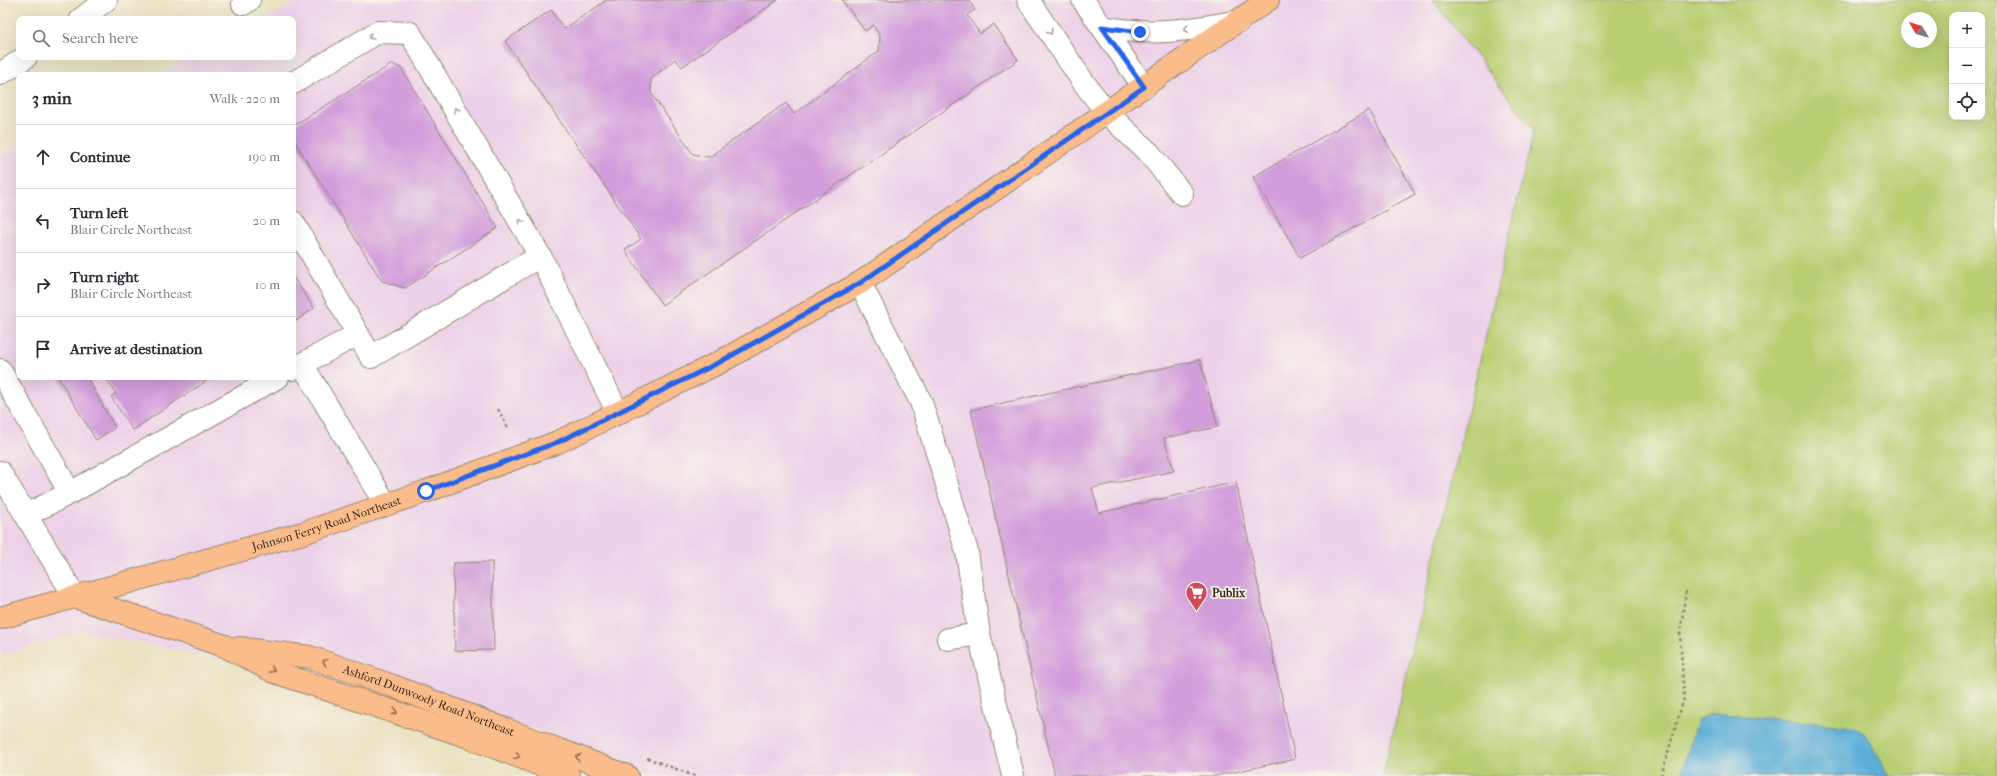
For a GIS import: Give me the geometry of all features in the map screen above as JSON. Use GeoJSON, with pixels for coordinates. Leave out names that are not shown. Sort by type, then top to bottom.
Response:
{"type":"FeatureCollection","features":[{"type":"Feature","properties":{"kind":"main road","name":"Johnson Ferry Road Northeast"},"geometry":{"type":"LineString","coordinates":[[0,618],[303,534],[558,442],[618,413],[720,362],[860,283],[1268,0]]}},
{"type":"Feature","properties":{"kind":"main road","name":"Ashford Dunwoody Road Northeast"},"geometry":{"type":"LineString","coordinates":[[75,597],[225,646],[272,671],[463,735],[569,776]]}},
{"type":"Feature","properties":{"kind":"main road","name":"Ashford Dunwoody Road Northeast"},"geometry":{"type":"LineString","coordinates":[[225,646],[310,657],[393,686],[627,776]]}},
{"type":"Feature","properties":{"kind":"street"},"geometry":{"type":"LineString","coordinates":[[85,16],[106,0]]}},
{"type":"Feature","properties":{"kind":"street"},"geometry":{"type":"LineString","coordinates":[[1028,0],[1084,83],[1107,113],[1148,153],[1182,194]]}},
{"type":"Feature","properties":{"kind":"street"},"geometry":{"type":"LineString","coordinates":[[1083,0],[1144,87]]}},
{"type":"Feature","properties":{"kind":"street"},"geometry":{"type":"LineString","coordinates":[[1102,27],[1125,31],[1156,32],[1239,21]]}},
{"type":"Feature","properties":{"kind":"street"},"geometry":{"type":"LineString","coordinates":[[296,81],[378,32],[410,32],[540,256],[618,413]]}},
{"type":"Feature","properties":{"kind":"street"},"geometry":{"type":"LineString","coordinates":[[0,73],[21,60]]}},
{"type":"Feature","properties":{"kind":"street"},"geometry":{"type":"LineString","coordinates":[[296,227],[371,357],[540,256]]}},
{"type":"Feature","properties":{"kind":"street"},"geometry":{"type":"LineString","coordinates":[[860,283],[921,402],[967,552],[979,634],[1012,776]]}},
{"type":"Feature","properties":{"kind":"street"},"geometry":{"type":"LineString","coordinates":[[358,334],[298,366],[386,505]]}},
{"type":"Feature","properties":{"kind":"street"},"geometry":{"type":"LineString","coordinates":[[0,370],[70,493]]}},
{"type":"Feature","properties":{"kind":"street"},"geometry":{"type":"LineString","coordinates":[[26,515],[70,493],[273,380]]}},
{"type":"Feature","properties":{"kind":"street"},"geometry":{"type":"LineString","coordinates":[[1,475],[75,597]]}},
{"type":"Feature","properties":{"kind":"street"},"geometry":{"type":"LineString","coordinates":[[948,639],[979,634]]}},
{"type":"Feature","properties":{"kind":"path"},"geometry":{"type":"LineString","coordinates":[[498,409],[509,430]]}},
{"type":"Feature","properties":{"kind":"path"},"geometry":{"type":"LineString","coordinates":[[1661,776],[1684,698],[1680,634],[1686,591]]}},
{"type":"Feature","properties":{"kind":"shaded area"},"geometry":{"type":"Polygon","coordinates":[[[301,0],[1433,0],[1534,130],[1383,776],[656,776],[546,732],[399,695],[81,631],[0,656],[0,155],[16,147],[16,380],[296,380],[296,72],[162,72],[185,60],[296,60],[296,16],[270,16],[301,0]]]}},
{"type":"Feature","properties":{"kind":"green space"},"geometry":{"type":"Polygon","coordinates":[[[1433,0],[1997,0],[1997,776],[1383,776],[1534,130],[1433,0]]]}},
{"type":"Feature","properties":{"kind":"water"},"geometry":{"type":"Polygon","coordinates":[[[1725,714],[1854,727],[1865,734],[1890,776],[1681,776],[1697,721],[1709,715],[1725,714]]]}},
{"type":"Feature","properties":{"kind":"building"},"geometry":{"type":"Polygon","coordinates":[[[607,0],[778,0],[682,67],[675,59],[651,79],[651,93],[693,154],[709,157],[786,103],[794,114],[879,51],[880,36],[873,25],[865,31],[842,0],[969,0],[975,10],[967,15],[980,34],[994,24],[1018,60],[662,305],[625,250],[641,239],[505,41],[551,10],[564,29],[607,0]]]}},
{"type":"Feature","properties":{"kind":"building"},"geometry":{"type":"Polygon","coordinates":[[[392,64],[401,68],[498,228],[405,288],[382,281],[296,144],[296,124],[392,64]]]}},
{"type":"Feature","properties":{"kind":"building"},"geometry":{"type":"Polygon","coordinates":[[[1369,110],[1415,194],[1300,258],[1253,177],[1369,110]]]}},
{"type":"Feature","properties":{"kind":"building"},"geometry":{"type":"Polygon","coordinates":[[[296,281],[314,308],[296,321],[296,281]]]}},
{"type":"Feature","properties":{"kind":"building"},"geometry":{"type":"Polygon","coordinates":[[[1200,360],[1218,427],[1164,438],[1174,471],[1092,488],[1099,513],[1236,482],[1295,759],[1215,776],[1055,776],[971,410],[1200,360]]]}},
{"type":"Feature","properties":{"kind":"building"},"geometry":{"type":"Polygon","coordinates":[[[60,380],[89,380],[115,428],[96,440],[60,380]]]}},
{"type":"Feature","properties":{"kind":"building"},"geometry":{"type":"Polygon","coordinates":[[[107,380],[208,380],[133,430],[111,397],[116,393],[107,380]]]}},
{"type":"Feature","properties":{"kind":"building"},"geometry":{"type":"Polygon","coordinates":[[[492,562],[494,650],[455,651],[453,563],[492,562]]]}},
{"type":"Feature","properties":{"kind":"place","name":"Publix"},"geometry":{"type":"Point","coordinates":[1196,612]}},
{"type":"Feature","properties":{"kind":"route"},"geometry":{"type":"LineString","coordinates":[[426,491],[558,442],[720,362],[860,283],[1144,87],[1102,27],[1140,32]]}}]}
